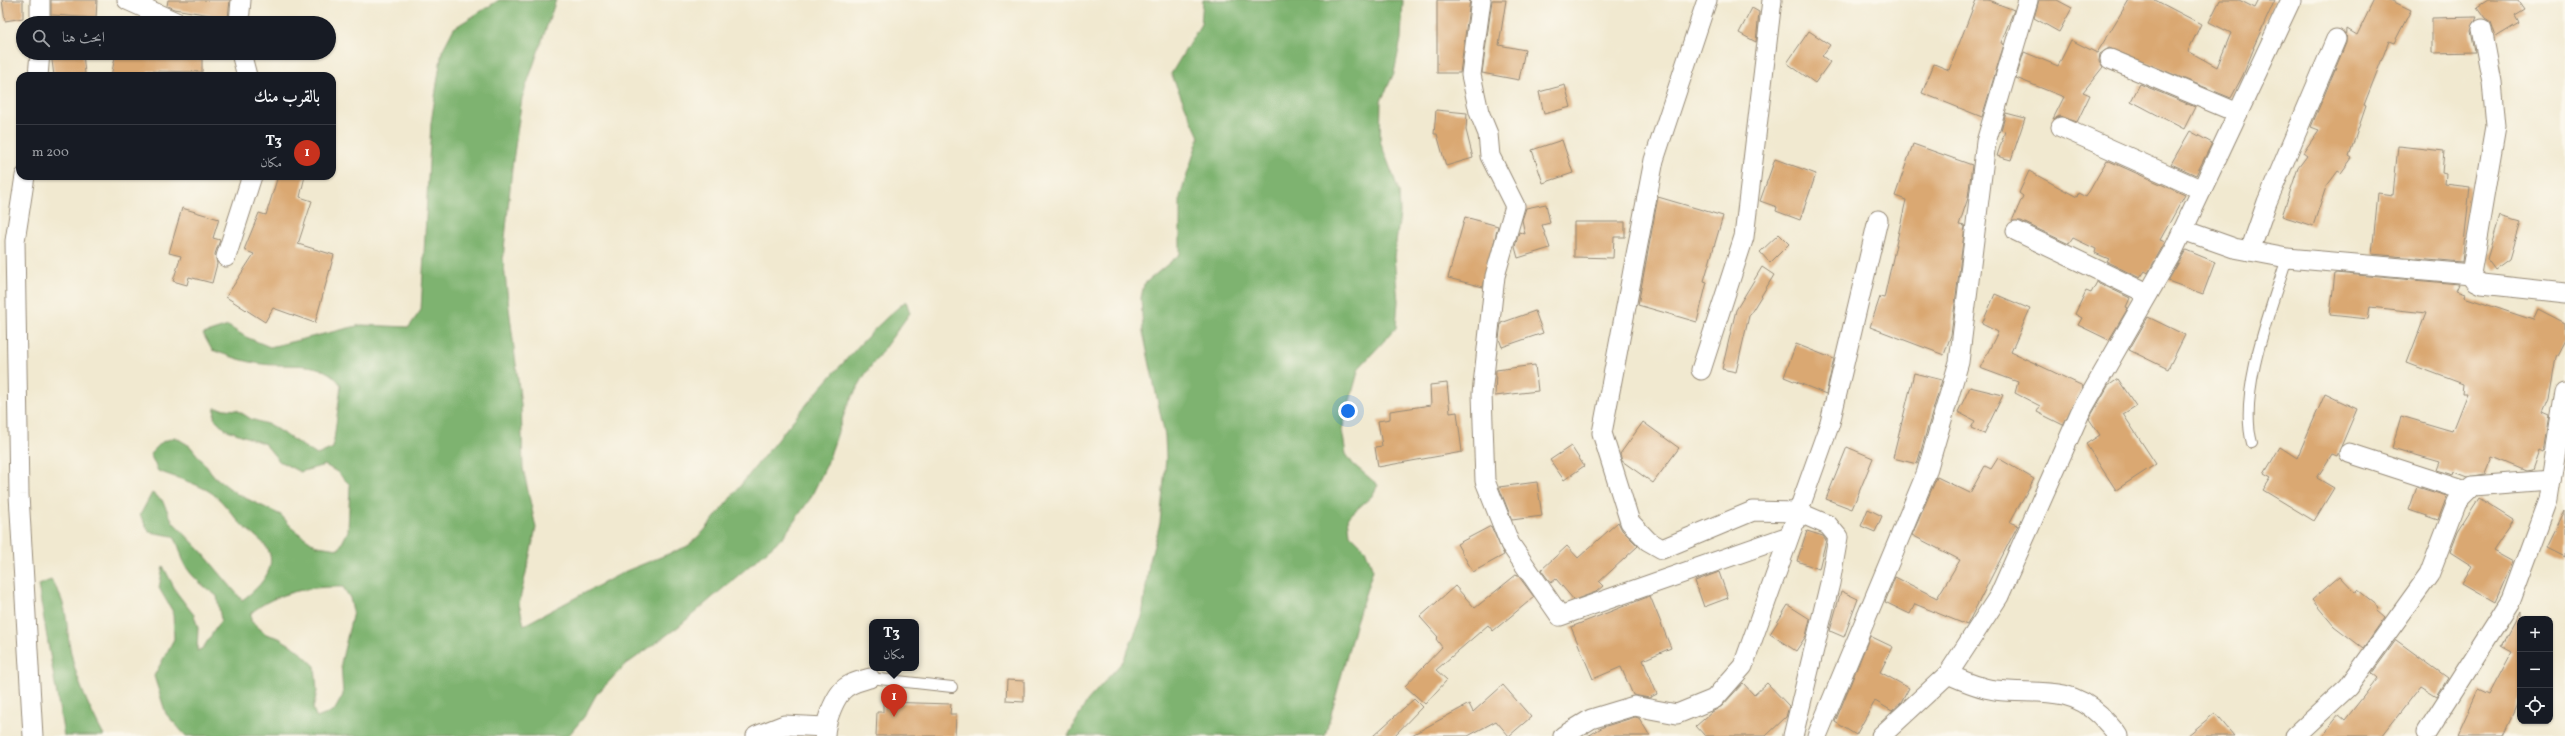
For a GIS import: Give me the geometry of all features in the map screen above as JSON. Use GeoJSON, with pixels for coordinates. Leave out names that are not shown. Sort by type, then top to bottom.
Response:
{"type":"FeatureCollection","features":[{"type":"Feature","properties":{"kind":"street"},"geometry":{"type":"LineString","coordinates":[[40,0],[40,16]]}},
{"type":"Feature","properties":{"kind":"street"},"geometry":{"type":"LineString","coordinates":[[127,0],[162,16]]}},
{"type":"Feature","properties":{"kind":"street"},"geometry":{"type":"LineString","coordinates":[[240,16],[241,0]]}},
{"type":"Feature","properties":{"kind":"street"},"geometry":{"type":"LineString","coordinates":[[1481,0],[1472,75],[1479,112],[1488,134],[1490,156],[1515,206],[1495,276],[1482,394],[1485,481],[1510,544],[1560,616],[1789,536]]}},
{"type":"Feature","properties":{"kind":"street"},"geometry":{"type":"LineString","coordinates":[[1707,0],[1654,160],[1602,433],[1630,522],[1648,541],[1662,549],[1754,511],[1798,512],[1828,525],[1838,537],[1830,583],[1793,736]]}},
{"type":"Feature","properties":{"kind":"street"},"geometry":{"type":"LineString","coordinates":[[1701,370],[1744,238],[1772,0]]}},
{"type":"Feature","properties":{"kind":"street"},"geometry":{"type":"LineString","coordinates":[[1817,736],[1926,474],[1957,370],[1986,142],[2028,0]]}},
{"type":"Feature","properties":{"kind":"street"},"geometry":{"type":"LineString","coordinates":[[1881,736],[1948,674],[1999,596],[2080,413],[2183,230],[2291,0]]}},
{"type":"Feature","properties":{"kind":"street"},"geometry":{"type":"LineString","coordinates":[[2482,30],[2492,82],[2496,126],[2471,274],[2476,281],[2482,284],[2565,293]]}},
{"type":"Feature","properties":{"kind":"street"},"geometry":{"type":"LineString","coordinates":[[2250,251],[2267,202],[2336,39]]}},
{"type":"Feature","properties":{"kind":"street"},"geometry":{"type":"LineString","coordinates":[[2110,59],[2238,113]]}},
{"type":"Feature","properties":{"kind":"street"},"geometry":{"type":"LineString","coordinates":[[38,72],[39,60]]}},
{"type":"Feature","properties":{"kind":"street"},"geometry":{"type":"LineString","coordinates":[[243,60],[246,72]]}},
{"type":"Feature","properties":{"kind":"street"},"geometry":{"type":"LineString","coordinates":[[2061,126],[2202,190]]}},
{"type":"Feature","properties":{"kind":"street"},"geometry":{"type":"LineString","coordinates":[[24,180],[15,241],[19,495],[33,736]]}},
{"type":"Feature","properties":{"kind":"street"},"geometry":{"type":"LineString","coordinates":[[226,257],[251,180]]}},
{"type":"Feature","properties":{"kind":"street"},"geometry":{"type":"LineString","coordinates":[[1562,736],[1591,719],[1634,706],[1677,714],[1714,700],[1743,666],[1830,423],[1878,220]]}},
{"type":"Feature","properties":{"kind":"street"},"geometry":{"type":"LineString","coordinates":[[2183,230],[2250,251],[2287,258],[2471,274]]}},
{"type":"Feature","properties":{"kind":"street"},"geometry":{"type":"LineString","coordinates":[[2016,232],[2148,294]]}},
{"type":"Feature","properties":{"kind":"street"},"geometry":{"type":"LineString","coordinates":[[2427,732],[2511,600],[2548,500],[2565,391]]}},
{"type":"Feature","properties":{"kind":"street"},"geometry":{"type":"LineString","coordinates":[[2349,453],[2466,491]]}},
{"type":"Feature","properties":{"kind":"street"},"geometry":{"type":"LineString","coordinates":[[2295,736],[2348,688],[2429,575],[2457,502],[2466,491],[2473,486],[2551,480]]}},
{"type":"Feature","properties":{"kind":"street"},"geometry":{"type":"LineString","coordinates":[[1948,674],[1966,682],[1995,690],[2051,692],[2076,697],[2091,707],[2114,729],[2118,736]]}},
{"type":"Feature","properties":{"kind":"street"},"geometry":{"type":"LineString","coordinates":[[756,736],[784,725],[825,732],[842,691],[853,682],[870,678]]}},
{"type":"Feature","properties":{"kind":"lane"},"geometry":{"type":"LineString","coordinates":[[2252,443],[2247,427],[2248,408],[2262,338],[2287,258]]}},
{"type":"Feature","properties":{"kind":"lane"},"geometry":{"type":"LineString","coordinates":[[870,678],[952,687]]}},
{"type":"Feature","properties":{"kind":"green space"},"geometry":{"type":"Polygon","coordinates":[[[499,0],[556,0],[522,98],[512,168],[503,259],[521,405],[523,468],[536,528],[519,604],[524,625],[626,571],[688,546],[704,531],[800,412],[868,336],[906,301],[910,313],[866,373],[847,406],[827,464],[810,499],[783,537],[678,627],[624,666],[596,695],[584,717],[568,736],[186,736],[166,714],[154,676],[174,639],[173,612],[159,588],[163,566],[177,593],[194,615],[198,628],[197,651],[203,648],[221,620],[217,596],[188,570],[173,536],[149,532],[140,515],[152,493],[162,500],[173,522],[202,552],[242,600],[256,588],[267,574],[270,565],[270,557],[268,549],[261,541],[240,523],[218,498],[201,487],[158,471],[150,454],[162,442],[175,437],[190,446],[215,477],[237,494],[281,515],[294,530],[317,546],[339,549],[348,531],[350,485],[337,472],[325,465],[300,472],[279,461],[265,444],[225,429],[214,418],[215,408],[237,410],[251,419],[270,425],[317,455],[333,448],[341,385],[325,371],[315,368],[256,363],[212,350],[203,334],[228,326],[246,337],[270,347],[361,325],[409,327],[421,310],[431,123],[442,51],[454,28],[499,0]],[[343,587],[306,589],[271,600],[251,613],[251,621],[266,634],[279,638],[297,649],[315,666],[317,691],[313,709],[317,718],[334,711],[343,695],[341,663],[353,612],[350,598],[343,587]]]}},
{"type":"Feature","properties":{"kind":"green space"},"geometry":{"type":"Polygon","coordinates":[[[1203,0],[1403,0],[1401,39],[1394,73],[1381,101],[1380,141],[1399,191],[1400,214],[1394,257],[1398,301],[1396,328],[1359,368],[1342,430],[1346,454],[1353,464],[1378,485],[1372,496],[1348,517],[1350,534],[1365,549],[1373,570],[1356,622],[1325,736],[1068,736],[1087,701],[1123,661],[1142,617],[1149,564],[1160,523],[1166,458],[1165,436],[1143,332],[1141,298],[1144,284],[1180,254],[1180,197],[1199,137],[1171,74],[1201,24],[1203,0]]]}},
{"type":"Feature","properties":{"kind":"green space"},"geometry":{"type":"Polygon","coordinates":[[[51,580],[64,607],[71,653],[80,685],[104,736],[64,736],[38,585],[51,580]]]}},
{"type":"Feature","properties":{"kind":"building"},"geometry":{"type":"Polygon","coordinates":[[[2,0],[23,0],[23,16],[16,16],[16,19],[5,21],[2,0]]]}},
{"type":"Feature","properties":{"kind":"building"},"geometry":{"type":"Polygon","coordinates":[[[51,0],[97,0],[96,16],[51,15],[51,0]]]}},
{"type":"Feature","properties":{"kind":"building"},"geometry":{"type":"Polygon","coordinates":[[[168,0],[230,0],[228,16],[216,16],[174,9],[167,6],[168,0]]]}},
{"type":"Feature","properties":{"kind":"building"},"geometry":{"type":"Polygon","coordinates":[[[1437,0],[1470,0],[1460,73],[1437,73],[1437,0]]]}},
{"type":"Feature","properties":{"kind":"building"},"geometry":{"type":"Polygon","coordinates":[[[1492,0],[1506,0],[1499,45],[1525,50],[1519,80],[1482,73],[1492,0]]]}},
{"type":"Feature","properties":{"kind":"building"},"geometry":{"type":"Polygon","coordinates":[[[1976,0],[1988,0],[2014,10],[2001,43],[2004,44],[1982,117],[1922,93],[1934,64],[1949,70],[1976,0]]]}},
{"type":"Feature","properties":{"kind":"building"},"geometry":{"type":"Polygon","coordinates":[[[2039,0],[2057,0],[2072,8],[2059,32],[2034,18],[2039,0]]]}},
{"type":"Feature","properties":{"kind":"building"},"geometry":{"type":"Polygon","coordinates":[[[2129,0],[2155,0],[2201,24],[2188,51],[2217,67],[2231,33],[2209,22],[2220,0],[2239,0],[2255,8],[2259,0],[2275,0],[2253,48],[2243,75],[2231,98],[2109,48],[2100,54],[2099,61],[2103,67],[2083,92],[2090,95],[2077,122],[2060,116],[2053,119],[2064,97],[2016,78],[2024,52],[2058,66],[2071,40],[2097,53],[2129,0]]]}},
{"type":"Feature","properties":{"kind":"building"},"geometry":{"type":"Polygon","coordinates":[[[2374,0],[2390,0],[2411,10],[2394,43],[2389,41],[2364,105],[2366,106],[2349,156],[2352,158],[2341,173],[2338,171],[2326,187],[2313,226],[2282,216],[2298,168],[2307,156],[2303,153],[2319,130],[2311,127],[2346,43],[2347,29],[2357,35],[2374,0]]]}},
{"type":"Feature","properties":{"kind":"building"},"geometry":{"type":"Polygon","coordinates":[[[2488,0],[2518,0],[2525,10],[2515,16],[2519,23],[2496,37],[2491,22],[2485,18],[2477,7],[2488,0]]]}},
{"type":"Feature","properties":{"kind":"building"},"geometry":{"type":"Polygon","coordinates":[[[1752,8],[1759,12],[1756,42],[1739,33],[1752,8]]]}},
{"type":"Feature","properties":{"kind":"building"},"geometry":{"type":"Polygon","coordinates":[[[2477,17],[2471,31],[2475,52],[2432,53],[2432,18],[2477,17]]]}},
{"type":"Feature","properties":{"kind":"building"},"geometry":{"type":"Polygon","coordinates":[[[1809,31],[1830,45],[1822,56],[1830,62],[1815,83],[1787,63],[1809,31]]]}},
{"type":"Feature","properties":{"kind":"building"},"geometry":{"type":"Polygon","coordinates":[[[52,60],[84,60],[85,72],[53,72],[52,60]]]}},
{"type":"Feature","properties":{"kind":"building"},"geometry":{"type":"Polygon","coordinates":[[[114,60],[202,60],[202,72],[112,72],[114,60]]]}},
{"type":"Feature","properties":{"kind":"building"},"geometry":{"type":"Polygon","coordinates":[[[2140,84],[2195,107],[2184,129],[2131,101],[2140,84]]]}},
{"type":"Feature","properties":{"kind":"building"},"geometry":{"type":"Polygon","coordinates":[[[1565,85],[1571,107],[1544,114],[1539,92],[1565,85]]]}},
{"type":"Feature","properties":{"kind":"building"},"geometry":{"type":"Polygon","coordinates":[[[1436,110],[1467,113],[1466,130],[1473,158],[1446,166],[1437,134],[1434,134],[1436,110]]]}},
{"type":"Feature","properties":{"kind":"building"},"geometry":{"type":"Polygon","coordinates":[[[2006,113],[2025,118],[2011,160],[1997,156],[2005,131],[2001,130],[2006,113]]]}},
{"type":"Feature","properties":{"kind":"building"},"geometry":{"type":"Polygon","coordinates":[[[2190,131],[2212,143],[2196,175],[2171,164],[2190,131]]]}},
{"type":"Feature","properties":{"kind":"building"},"geometry":{"type":"Polygon","coordinates":[[[1562,140],[1573,173],[1543,183],[1532,150],[1562,140]]]}},
{"type":"Feature","properties":{"kind":"building"},"geometry":{"type":"Polygon","coordinates":[[[1913,144],[1972,165],[1968,198],[1959,225],[1965,226],[1951,335],[1944,355],[1870,327],[1880,297],[1884,298],[1906,200],[1895,196],[1913,144]]]}},
{"type":"Feature","properties":{"kind":"building"},"geometry":{"type":"Polygon","coordinates":[[[2398,146],[2444,151],[2442,173],[2446,174],[2445,184],[2470,187],[2462,262],[2372,254],[2378,193],[2393,195],[2398,146]]]}},
{"type":"Feature","properties":{"kind":"building"},"geometry":{"type":"Polygon","coordinates":[[[1775,159],[1816,174],[1800,220],[1776,211],[1777,207],[1760,201],[1775,159]]]}},
{"type":"Feature","properties":{"kind":"building"},"geometry":{"type":"Polygon","coordinates":[[[2107,160],[2185,195],[2160,240],[2165,242],[2164,244],[2148,273],[2145,271],[2140,278],[2107,262],[2109,259],[2095,253],[2096,249],[2073,238],[2069,244],[2021,221],[2012,221],[2023,196],[2019,193],[2029,171],[2077,197],[2078,193],[2086,197],[2107,160]]]}},
{"type":"Feature","properties":{"kind":"building"},"geometry":{"type":"Polygon","coordinates":[[[277,180],[304,180],[300,197],[312,201],[298,244],[334,255],[315,323],[273,308],[265,322],[226,297],[254,254],[244,250],[259,213],[266,215],[277,180]]]}},
{"type":"Feature","properties":{"kind":"building"},"geometry":{"type":"Polygon","coordinates":[[[1658,197],[1723,216],[1704,281],[1707,282],[1697,322],[1638,305],[1658,197]]]}},
{"type":"Feature","properties":{"kind":"building"},"geometry":{"type":"Polygon","coordinates":[[[1546,204],[1550,223],[1542,225],[1550,248],[1518,258],[1515,247],[1519,232],[1525,234],[1522,220],[1526,208],[1546,204]]]}},
{"type":"Feature","properties":{"kind":"building"},"geometry":{"type":"Polygon","coordinates":[[[182,208],[219,219],[213,238],[220,240],[215,254],[217,264],[212,283],[189,277],[187,285],[173,281],[181,256],[169,253],[182,208]]]}},
{"type":"Feature","properties":{"kind":"building"},"geometry":{"type":"Polygon","coordinates":[[[2500,216],[2521,222],[2510,259],[2495,270],[2487,259],[2500,216]]]}},
{"type":"Feature","properties":{"kind":"building"},"geometry":{"type":"Polygon","coordinates":[[[1465,217],[1498,226],[1483,287],[1448,278],[1465,217]]]}},
{"type":"Feature","properties":{"kind":"building"},"geometry":{"type":"Polygon","coordinates":[[[1574,222],[1625,222],[1625,237],[1614,237],[1613,258],[1574,257],[1574,222]]]}},
{"type":"Feature","properties":{"kind":"building"},"geometry":{"type":"Polygon","coordinates":[[[1779,234],[1789,244],[1770,263],[1760,252],[1779,234]]]}},
{"type":"Feature","properties":{"kind":"building"},"geometry":{"type":"Polygon","coordinates":[[[2186,250],[2215,262],[2203,294],[2168,281],[2186,250]]]}},
{"type":"Feature","properties":{"kind":"building"},"geometry":{"type":"Polygon","coordinates":[[[1762,267],[1774,275],[1749,316],[1736,372],[1722,369],[1736,310],[1762,267]]]}},
{"type":"Feature","properties":{"kind":"building"},"geometry":{"type":"Polygon","coordinates":[[[2335,273],[2459,284],[2456,291],[2465,294],[2464,297],[2533,320],[2538,309],[2565,323],[2565,340],[2556,357],[2549,400],[2543,414],[2550,417],[2545,447],[2543,452],[2539,450],[2532,470],[2526,471],[2492,457],[2485,474],[2468,477],[2455,472],[2454,475],[2437,470],[2440,462],[2392,448],[2401,416],[2452,431],[2467,393],[2462,393],[2463,384],[2407,363],[2426,313],[2370,307],[2368,319],[2330,315],[2335,273]]]}},
{"type":"Feature","properties":{"kind":"building"},"geometry":{"type":"Polygon","coordinates":[[[2097,282],[2130,298],[2126,307],[2128,308],[2109,340],[2078,325],[2082,318],[2075,314],[2086,291],[2091,293],[2097,282]]]}},
{"type":"Feature","properties":{"kind":"building"},"geometry":{"type":"Polygon","coordinates":[[[1995,294],[2030,309],[2011,352],[2083,386],[2063,425],[2037,412],[2040,406],[2015,393],[2018,382],[1980,368],[1998,332],[1982,324],[1995,294]]]}},
{"type":"Feature","properties":{"kind":"building"},"geometry":{"type":"Polygon","coordinates":[[[1535,311],[1543,333],[1502,347],[1499,339],[1501,323],[1535,311]]]}},
{"type":"Feature","properties":{"kind":"building"},"geometry":{"type":"Polygon","coordinates":[[[2148,317],[2185,335],[2168,369],[2129,350],[2148,317]]]}},
{"type":"Feature","properties":{"kind":"building"},"geometry":{"type":"Polygon","coordinates":[[[1796,344],[1834,359],[1826,394],[1784,377],[1796,344]]]}},
{"type":"Feature","properties":{"kind":"building"},"geometry":{"type":"Polygon","coordinates":[[[1535,365],[1538,391],[1495,396],[1496,370],[1535,365]]]}},
{"type":"Feature","properties":{"kind":"building"},"geometry":{"type":"Polygon","coordinates":[[[1914,373],[1942,380],[1917,464],[1893,458],[1914,373]]]}},
{"type":"Feature","properties":{"kind":"building"},"geometry":{"type":"Polygon","coordinates":[[[2118,379],[2136,406],[2123,414],[2156,464],[2116,490],[2086,444],[2100,435],[2089,419],[2108,386],[2118,379]]]}},
{"type":"Feature","properties":{"kind":"building"},"geometry":{"type":"Polygon","coordinates":[[[1447,383],[1450,413],[1457,412],[1462,452],[1378,467],[1375,447],[1382,446],[1378,421],[1390,419],[1390,411],[1431,405],[1430,385],[1447,383]]]}},
{"type":"Feature","properties":{"kind":"building"},"geometry":{"type":"Polygon","coordinates":[[[1970,387],[2003,395],[1984,434],[1971,428],[1975,421],[1958,412],[1970,387]]]}},
{"type":"Feature","properties":{"kind":"building"},"geometry":{"type":"Polygon","coordinates":[[[2325,394],[2357,409],[2337,456],[2332,454],[2317,478],[2334,488],[2314,521],[2263,490],[2271,478],[2264,474],[2280,447],[2297,458],[2325,394]]]}},
{"type":"Feature","properties":{"kind":"building"},"geometry":{"type":"Polygon","coordinates":[[[1643,422],[1679,448],[1653,483],[1622,461],[1620,454],[1643,422]]]}},
{"type":"Feature","properties":{"kind":"building"},"geometry":{"type":"Polygon","coordinates":[[[1571,446],[1584,466],[1564,480],[1550,460],[1571,446]]]}},
{"type":"Feature","properties":{"kind":"building"},"geometry":{"type":"Polygon","coordinates":[[[1847,447],[1873,458],[1852,509],[1826,499],[1847,447]]]}},
{"type":"Feature","properties":{"kind":"building"},"geometry":{"type":"Polygon","coordinates":[[[1998,458],[2034,479],[2010,522],[2018,525],[1967,625],[1915,604],[1910,614],[1885,602],[1895,577],[1937,598],[1960,560],[1912,535],[1937,477],[1970,493],[1985,466],[1991,469],[1998,458]]]}},
{"type":"Feature","properties":{"kind":"building"},"geometry":{"type":"Polygon","coordinates":[[[1537,482],[1542,516],[1512,520],[1499,487],[1537,482]]]}},
{"type":"Feature","properties":{"kind":"building"},"geometry":{"type":"Polygon","coordinates":[[[2417,487],[2447,496],[2438,520],[2409,510],[2417,487]]]}},
{"type":"Feature","properties":{"kind":"building"},"geometry":{"type":"Polygon","coordinates":[[[2479,498],[2514,520],[2493,551],[2513,562],[2495,602],[2462,583],[2472,566],[2450,552],[2458,531],[2479,498]]]}},
{"type":"Feature","properties":{"kind":"building"},"geometry":{"type":"Polygon","coordinates":[[[1868,509],[1882,516],[1875,532],[1861,526],[1868,509]]]}},
{"type":"Feature","properties":{"kind":"building"},"geometry":{"type":"Polygon","coordinates":[[[2565,510],[2565,556],[2547,547],[2565,510]]]}},
{"type":"Feature","properties":{"kind":"building"},"geometry":{"type":"Polygon","coordinates":[[[1618,522],[1622,530],[1638,546],[1599,582],[1603,586],[1596,592],[1574,600],[1556,579],[1551,583],[1541,570],[1567,546],[1578,558],[1618,522]]]}},
{"type":"Feature","properties":{"kind":"building"},"geometry":{"type":"Polygon","coordinates":[[[1491,526],[1504,555],[1473,572],[1457,544],[1491,526]]]}},
{"type":"Feature","properties":{"kind":"building"},"geometry":{"type":"Polygon","coordinates":[[[1807,531],[1823,536],[1826,540],[1819,569],[1797,561],[1807,531]]]}},
{"type":"Feature","properties":{"kind":"building"},"geometry":{"type":"Polygon","coordinates":[[[1719,572],[1728,598],[1704,607],[1695,581],[1719,572]]]}},
{"type":"Feature","properties":{"kind":"building"},"geometry":{"type":"Polygon","coordinates":[[[1517,574],[1534,597],[1493,631],[1488,625],[1436,670],[1447,680],[1425,704],[1405,686],[1442,647],[1436,639],[1438,637],[1420,617],[1455,586],[1475,608],[1517,574]]]}},
{"type":"Feature","properties":{"kind":"building"},"geometry":{"type":"Polygon","coordinates":[[[2340,576],[2356,593],[2358,590],[2379,607],[2377,610],[2385,617],[2363,648],[2334,626],[2312,600],[2340,576]]]}},
{"type":"Feature","properties":{"kind":"building"},"geometry":{"type":"Polygon","coordinates":[[[1841,591],[1858,599],[1844,637],[1830,631],[1841,591]]]}},
{"type":"Feature","properties":{"kind":"building"},"geometry":{"type":"Polygon","coordinates":[[[1650,596],[1671,648],[1643,660],[1657,694],[1649,698],[1633,695],[1621,667],[1593,679],[1571,627],[1650,596]]]}},
{"type":"Feature","properties":{"kind":"building"},"geometry":{"type":"Polygon","coordinates":[[[1788,605],[1810,619],[1806,636],[1796,651],[1770,634],[1788,605]]]}},
{"type":"Feature","properties":{"kind":"building"},"geometry":{"type":"Polygon","coordinates":[[[2517,617],[2517,706],[2503,736],[2457,736],[2478,690],[2489,695],[2512,652],[2501,646],[2517,617]]]}},
{"type":"Feature","properties":{"kind":"building"},"geometry":{"type":"Polygon","coordinates":[[[1870,636],[1893,647],[1880,672],[1909,688],[1901,703],[1892,711],[1875,701],[1856,735],[1835,722],[1870,636]]]}},
{"type":"Feature","properties":{"kind":"building"},"geometry":{"type":"Polygon","coordinates":[[[2396,640],[2448,678],[2437,696],[2421,686],[2382,736],[2322,736],[2339,715],[2345,720],[2378,678],[2372,673],[2396,640]]]}},
{"type":"Feature","properties":{"kind":"building"},"geometry":{"type":"Polygon","coordinates":[[[1007,680],[1024,681],[1024,702],[1006,701],[1007,680]]]}},
{"type":"Feature","properties":{"kind":"building"},"geometry":{"type":"Polygon","coordinates":[[[1743,683],[1754,695],[1767,683],[1789,706],[1786,717],[1766,736],[1705,736],[1696,726],[1712,712],[1722,706],[1743,683]]]}},
{"type":"Feature","properties":{"kind":"building"},"geometry":{"type":"Polygon","coordinates":[[[1503,685],[1531,717],[1509,736],[1496,721],[1468,736],[1410,736],[1469,704],[1473,712],[1503,685]]]}},
{"type":"Feature","properties":{"kind":"building"},"geometry":{"type":"Polygon","coordinates":[[[1414,699],[1422,707],[1394,736],[1373,736],[1414,699]]]}},
{"type":"Feature","properties":{"kind":"building"},"geometry":{"type":"Polygon","coordinates":[[[883,702],[951,704],[950,714],[956,714],[955,736],[876,736],[877,712],[883,712],[883,702]]]}},
{"type":"Feature","properties":{"kind":"building"},"geometry":{"type":"Polygon","coordinates":[[[2215,713],[2234,736],[2187,736],[2215,713]]]}},
{"type":"Feature","properties":{"kind":"building"},"geometry":{"type":"Polygon","coordinates":[[[1635,717],[1639,718],[1650,736],[1588,736],[1603,727],[1635,717]]]}},
{"type":"Feature","properties":{"kind":"place","name":"T3"},"geometry":{"type":"Point","coordinates":[894,717]}}]}
